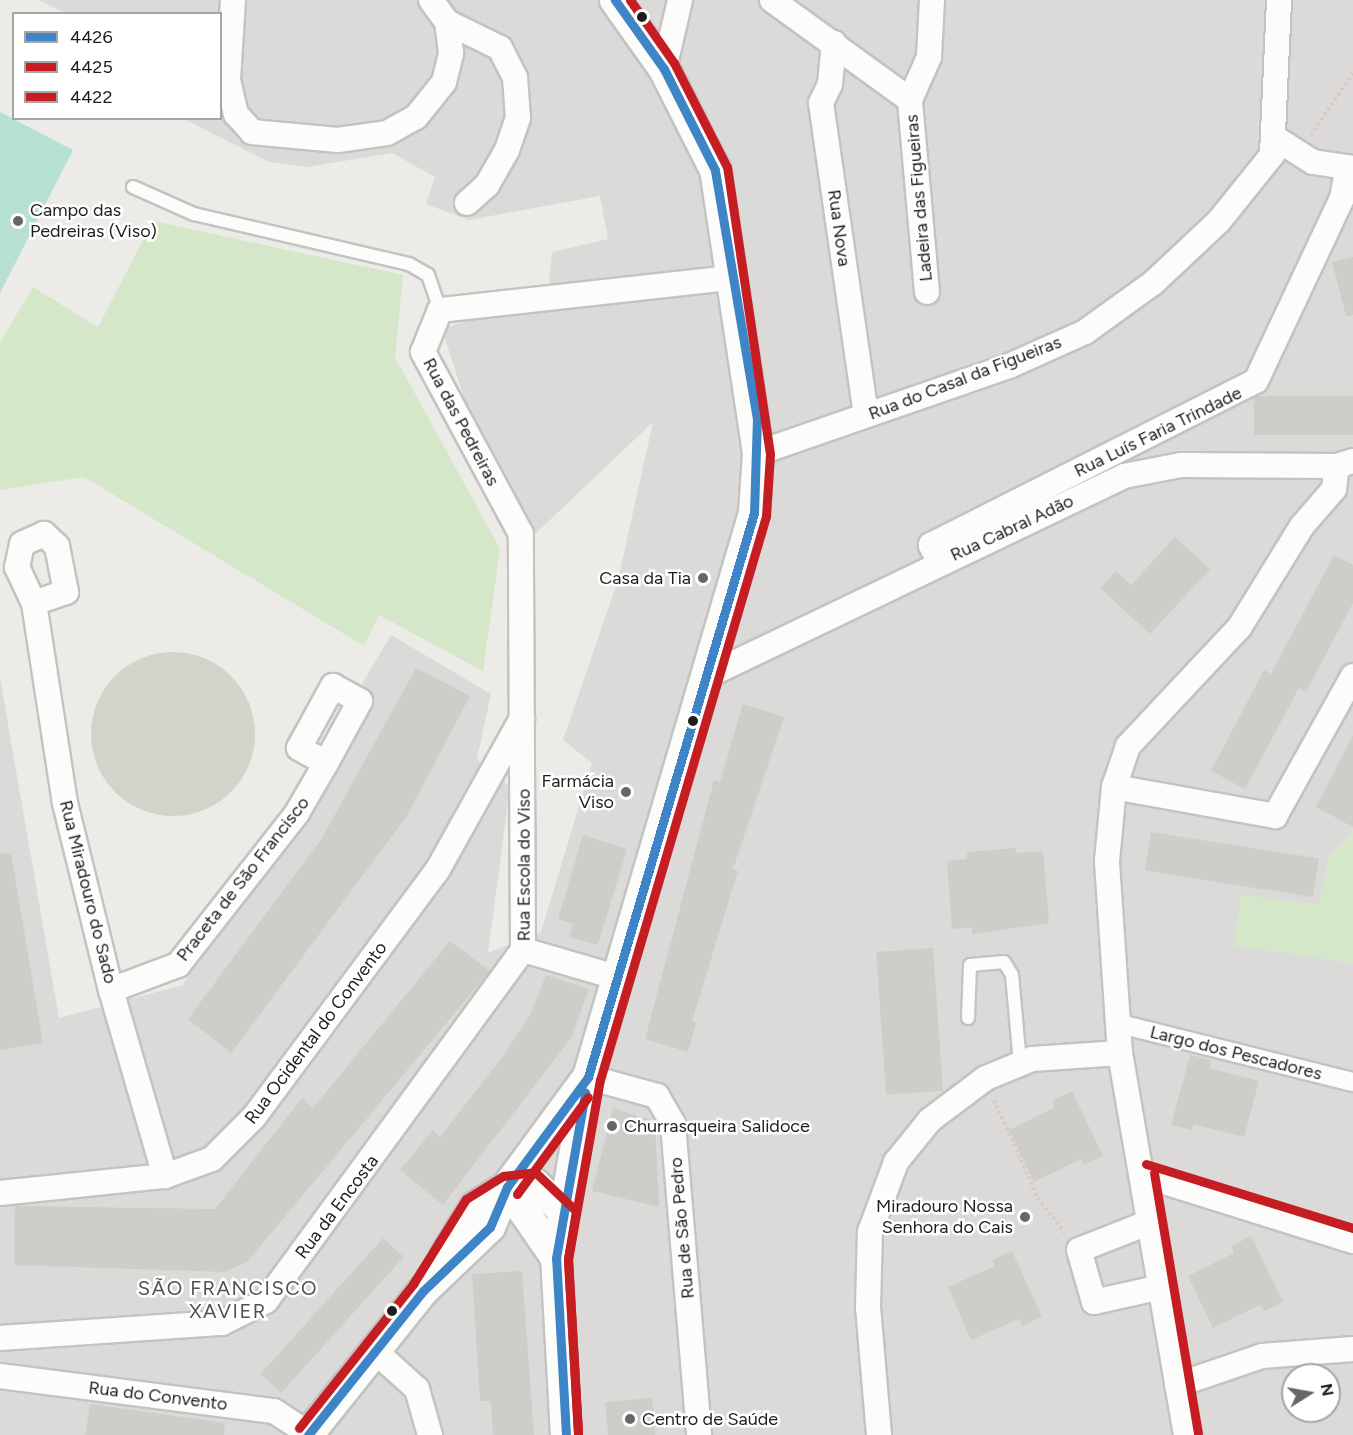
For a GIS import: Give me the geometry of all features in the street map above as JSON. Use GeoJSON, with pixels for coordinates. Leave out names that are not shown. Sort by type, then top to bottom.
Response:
{"type":"FeatureCollection","features":[{"type":"Feature","properties":{"kind":"street"},"geometry":{"type":"LineString","coordinates":[[233,0],[228,80],[236,114],[252,132],[278,138],[367,136],[387,133],[416,117],[444,82],[451,53],[447,22]]}},
{"type":"Feature","properties":{"kind":"street"},"geometry":{"type":"LineString","coordinates":[[430,0],[447,22],[500,48],[515,77],[518,118],[507,150],[487,185],[468,203]]}},
{"type":"Feature","properties":{"kind":"street"},"geometry":{"type":"LineString","coordinates":[[566,1435],[556,1258],[588,1077],[709,675],[754,513],[758,453],[715,171],[664,69],[615,0]]}},
{"type":"Feature","properties":{"kind":"street"},"geometry":{"type":"LineString","coordinates":[[664,69],[680,0]]}},
{"type":"Feature","properties":{"kind":"street"},"geometry":{"type":"LineString","coordinates":[[772,0],[910,100]]}},
{"type":"Feature","properties":{"kind":"street","name":"Ladeira das Figueiras"},"geometry":{"type":"LineString","coordinates":[[927,292],[910,100],[929,57],[932,0]]}},
{"type":"Feature","properties":{"kind":"street","name":"Rua do Casal da Figueiras"},"geometry":{"type":"LineString","coordinates":[[758,453],[1009,366],[1085,332],[1153,283],[1219,221],[1264,170],[1275,138],[1272,59],[1279,0]]}},
{"type":"Feature","properties":{"kind":"street","name":"Rua Nova"},"geometry":{"type":"LineString","coordinates":[[834,43],[830,84],[821,103],[867,415]]}},
{"type":"Feature","properties":{"kind":"street"},"geometry":{"type":"LineString","coordinates":[[1275,138],[1297,155],[1350,168]]}},
{"type":"Feature","properties":{"kind":"street","name":"Rua Luís Faria Trindade"},"geometry":{"type":"LineString","coordinates":[[939,561],[931,544],[1256,381],[1342,198],[1350,168]]}},
{"type":"Feature","properties":{"kind":"street"},"geometry":{"type":"LineString","coordinates":[[440,310],[732,278]]}},
{"type":"Feature","properties":{"kind":"street","name":"Rua das Pedreiras"},"geometry":{"type":"LineString","coordinates":[[440,310],[423,351],[521,534],[524,716]]}},
{"type":"Feature","properties":{"kind":"street"},"geometry":{"type":"LineString","coordinates":[[1186,1435],[1120,1053],[1120,1024],[1107,861],[1114,788],[1128,746],[1239,628],[1302,526],[1334,489],[1345,463]]}},
{"type":"Feature","properties":{"kind":"street","name":"Rua Cabral Adão"},"geometry":{"type":"LineString","coordinates":[[709,675],[939,561],[1155,468],[1345,463]]}},
{"type":"Feature","properties":{"kind":"street","name":"Rua Miradouro do Sado"},"geometry":{"type":"LineString","coordinates":[[34,603],[65,803],[111,990],[165,1176]]}},
{"type":"Feature","properties":{"kind":"street"},"geometry":{"type":"LineString","coordinates":[[1114,788],[1275,816],[1353,676]]}},
{"type":"Feature","properties":{"kind":"street","name":"Rua Escola do Viso"},"geometry":{"type":"LineString","coordinates":[[524,716],[523,950],[618,978]]}},
{"type":"Feature","properties":{"kind":"street","name":"Rua Ocidental do Convento"},"geometry":{"type":"LineString","coordinates":[[0,1192],[165,1176],[212,1159],[254,1117],[437,871],[524,716]]}},
{"type":"Feature","properties":{"kind":"street","name":"Praceta de São Francisco"},"geometry":{"type":"LineString","coordinates":[[111,990],[178,965],[297,813],[326,763]]}},
{"type":"Feature","properties":{"kind":"street","name":"Rua da Encosta"},"geometry":{"type":"LineString","coordinates":[[0,1338],[222,1323],[266,1301],[523,950]]}},
{"type":"Feature","properties":{"kind":"street","name":"Largo dos Pescadores"},"geometry":{"type":"LineString","coordinates":[[1120,1024],[1353,1082]]}},
{"type":"Feature","properties":{"kind":"street"},"geometry":{"type":"LineString","coordinates":[[879,1435],[868,1307],[870,1232],[896,1162],[930,1120],[986,1078],[1020,1063],[1120,1053]]}},
{"type":"Feature","properties":{"kind":"street"},"geometry":{"type":"LineString","coordinates":[[309,1434],[423,1291],[475,1207],[507,1187],[588,1077]]}},
{"type":"Feature","properties":{"kind":"street","name":"Rua de São Pedro"},"geometry":{"type":"LineString","coordinates":[[588,1077],[657,1096],[674,1124],[699,1435]]}},
{"type":"Feature","properties":{"kind":"street"},"geometry":{"type":"LineString","coordinates":[[1142,1175],[1353,1241]]}},
{"type":"Feature","properties":{"kind":"street"},"geometry":{"type":"LineString","coordinates":[[507,1187],[535,1184],[564,1212]]}},
{"type":"Feature","properties":{"kind":"street"},"geometry":{"type":"LineString","coordinates":[[507,1187],[556,1258]]}},
{"type":"Feature","properties":{"kind":"street"},"geometry":{"type":"LineString","coordinates":[[1150,1222],[1079,1250],[1094,1302],[1161,1287]]}},
{"type":"Feature","properties":{"kind":"street"},"geometry":{"type":"LineString","coordinates":[[1177,1385],[1262,1356],[1353,1349]]}},
{"type":"Feature","properties":{"kind":"street"},"geometry":{"type":"LineString","coordinates":[[376,1352],[417,1389],[430,1435]]}},
{"type":"Feature","properties":{"kind":"street","name":"Rua do Convento"},"geometry":{"type":"LineString","coordinates":[[0,1376],[274,1411],[309,1434]]}},
{"type":"Feature","properties":{"kind":"lane"},"geometry":{"type":"LineString","coordinates":[[133,187],[194,214],[409,264],[428,275],[440,310]]}},
{"type":"Feature","properties":{"kind":"lane"},"geometry":{"type":"LineString","coordinates":[[968,1018],[970,965],[1005,962],[1011,975],[1020,1063]]}},
{"type":"Feature","properties":{"kind":"path"},"geometry":{"type":"LineString","coordinates":[[1297,155],[1353,73]]}},
{"type":"Feature","properties":{"kind":"path"},"geometry":{"type":"LineString","coordinates":[[986,1078],[1038,1198],[1079,1250]]}},
{"type":"Feature","properties":{"kind":"shaded area"},"geometry":{"type":"Polygon","coordinates":[[[39,0],[1353,0],[1353,830],[1329,858],[1319,904],[1234,945],[1353,963],[1353,1435],[0,1435],[0,678],[59,1018],[183,985],[391,635],[491,694],[477,759],[510,787],[488,953],[541,932],[592,763],[563,740],[618,580],[653,422],[534,535],[472,423],[442,329],[548,295],[552,252],[608,239],[600,196],[469,220],[426,204],[435,177],[392,153],[307,167],[269,162],[186,120],[222,120],[222,12],[63,12],[39,0]]]}},
{"type":"Feature","properties":{"kind":"shaded area"},"geometry":{"type":"Polygon","coordinates":[[[173,652],[204,658],[231,676],[249,703],[255,734],[249,765],[231,792],[204,810],[173,816],[142,810],[115,792],[97,765],[91,734],[97,703],[115,676],[142,658],[173,652]]]}},
{"type":"Feature","properties":{"kind":"green space","name":"Campo das Pedreiras (Viso)"},"geometry":{"type":"Polygon","coordinates":[[[0,112],[73,150],[0,293],[0,112]]]}},
{"type":"Feature","properties":{"kind":"green space"},"geometry":{"type":"Polygon","coordinates":[[[153,221],[403,275],[395,357],[500,549],[483,671],[379,615],[364,646],[84,477],[0,490],[0,342],[33,287],[98,327],[153,221]]]}},
{"type":"Feature","properties":{"kind":"green space"},"geometry":{"type":"Polygon","coordinates":[[[1353,830],[1353,963],[1234,945],[1241,895],[1319,904],[1329,858],[1353,830]]]}},
{"type":"Feature","properties":{"kind":"building"},"geometry":{"type":"Polygon","coordinates":[[[1353,257],[1353,315],[1346,316],[1332,262],[1353,257]]]}},
{"type":"Feature","properties":{"kind":"building"},"geometry":{"type":"Polygon","coordinates":[[[1254,396],[1353,396],[1353,435],[1254,435],[1254,396]]]}},
{"type":"Feature","properties":{"kind":"building"},"geometry":{"type":"Polygon","coordinates":[[[1175,537],[1210,569],[1150,634],[1100,588],[1116,571],[1131,585],[1175,537]]]}},
{"type":"Feature","properties":{"kind":"building"},"geometry":{"type":"Polygon","coordinates":[[[1334,555],[1353,565],[1353,603],[1306,692],[1299,688],[1245,789],[1211,771],[1264,670],[1271,674],[1334,555]]]}},
{"type":"Feature","properties":{"kind":"building"},"geometry":{"type":"Polygon","coordinates":[[[416,668],[470,696],[407,816],[231,1053],[188,1019],[322,838],[416,668]]]}},
{"type":"Feature","properties":{"kind":"building"},"geometry":{"type":"Polygon","coordinates":[[[743,704],[784,717],[733,869],[738,871],[692,1021],[696,1023],[688,1052],[645,1039],[714,780],[720,782],[743,704]]]}},
{"type":"Feature","properties":{"kind":"building"},"geometry":{"type":"Polygon","coordinates":[[[1353,735],[1353,827],[1316,807],[1353,735]]]}},
{"type":"Feature","properties":{"kind":"building"},"geometry":{"type":"Polygon","coordinates":[[[1151,832],[1319,859],[1313,897],[1145,871],[1151,832]]]}},
{"type":"Feature","properties":{"kind":"building"},"geometry":{"type":"Polygon","coordinates":[[[583,835],[627,849],[598,945],[569,937],[573,924],[558,919],[583,835]]]}},
{"type":"Feature","properties":{"kind":"building"},"geometry":{"type":"Polygon","coordinates":[[[1016,848],[1016,853],[1043,851],[1049,923],[972,934],[972,927],[952,929],[947,861],[967,859],[967,852],[1016,848]]]}},
{"type":"Feature","properties":{"kind":"building"},"geometry":{"type":"Polygon","coordinates":[[[11,853],[43,1043],[0,1050],[0,854],[11,853]]]}},
{"type":"Feature","properties":{"kind":"building"},"geometry":{"type":"Polygon","coordinates":[[[450,941],[490,971],[248,1261],[225,1272],[14,1265],[15,1206],[215,1209],[302,1098],[313,1108],[450,941]]]}},
{"type":"Feature","properties":{"kind":"building"},"geometry":{"type":"Polygon","coordinates":[[[933,948],[943,1091],[886,1095],[876,952],[933,948]]]}},
{"type":"Feature","properties":{"kind":"building"},"geometry":{"type":"Polygon","coordinates":[[[546,975],[589,989],[571,1038],[443,1205],[400,1170],[433,1130],[440,1137],[502,1057],[529,1017],[546,975]]]}},
{"type":"Feature","properties":{"kind":"building"},"geometry":{"type":"Polygon","coordinates":[[[1190,1055],[1211,1060],[1209,1068],[1259,1081],[1244,1137],[1193,1124],[1192,1130],[1171,1125],[1190,1055]]]}},
{"type":"Feature","properties":{"kind":"building"},"geometry":{"type":"Polygon","coordinates":[[[1072,1091],[1103,1156],[1084,1165],[1081,1159],[1034,1182],[1009,1130],[1055,1107],[1052,1101],[1072,1091]]]}},
{"type":"Feature","properties":{"kind":"building"},"geometry":{"type":"Polygon","coordinates":[[[613,1108],[655,1121],[659,1207],[592,1191],[613,1108]]]}},
{"type":"Feature","properties":{"kind":"building"},"geometry":{"type":"Polygon","coordinates":[[[1251,1236],[1283,1302],[1264,1311],[1260,1305],[1213,1328],[1188,1276],[1234,1253],[1232,1246],[1251,1236]]]}},
{"type":"Feature","properties":{"kind":"building"},"geometry":{"type":"Polygon","coordinates":[[[383,1238],[404,1257],[281,1393],[261,1374],[383,1238]]]}},
{"type":"Feature","properties":{"kind":"building"},"geometry":{"type":"Polygon","coordinates":[[[1012,1251],[1042,1317],[1022,1326],[1019,1319],[971,1340],[948,1287],[995,1266],[992,1260],[1012,1251]]]}},
{"type":"Feature","properties":{"kind":"building"},"geometry":{"type":"Polygon","coordinates":[[[522,1271],[534,1435],[493,1435],[491,1401],[480,1401],[472,1274],[522,1271]]]}},
{"type":"Feature","properties":{"kind":"building","name":"Centro de Saúde"},"geometry":{"type":"Polygon","coordinates":[[[652,1398],[655,1435],[608,1435],[605,1402],[652,1398]]]}},
{"type":"Feature","properties":{"kind":"building"},"geometry":{"type":"Polygon","coordinates":[[[90,1404],[225,1423],[224,1435],[85,1435],[90,1404]]]}},
{"type":"Feature","properties":{"kind":"transit line","name":"4426"},"geometry":{"type":"LineString","coordinates":[[308,1435],[423,1291],[490,1227],[507,1187],[588,1077],[754,513],[757,419],[715,170],[664,69],[615,0]]}},
{"type":"Feature","properties":{"kind":"transit line","name":"4425"},"geometry":{"type":"LineString","coordinates":[[578,1434],[568,1259],[600,1080],[766,516],[770,454],[727,167],[674,63],[630,0]]}},
{"type":"Feature","properties":{"kind":"transit line","name":"4426"},"geometry":{"type":"LineString","coordinates":[[566,1435],[556,1258],[585,1093]]}},
{"type":"Feature","properties":{"kind":"transit line","name":"4425"},"geometry":{"type":"LineString","coordinates":[[517,1194],[588,1097]]}},
{"type":"Feature","properties":{"kind":"transit line","name":"4422"},"geometry":{"type":"LineString","coordinates":[[1146,1164],[1353,1228]]}},
{"type":"Feature","properties":{"kind":"transit line","name":"4422"},"geometry":{"type":"LineString","coordinates":[[299,1428],[413,1284],[466,1199],[503,1176],[535,1172],[576,1211],[568,1259],[578,1434]]}},
{"type":"Feature","properties":{"kind":"transit line","name":"4422"},"geometry":{"type":"LineString","coordinates":[[1154,1173],[1198,1433]]}},
{"type":"Feature","properties":{"kind":"place","name":"Campo das Pedreiras (Viso)"},"geometry":{"type":"Point","coordinates":[18,221]}},
{"type":"Feature","properties":{"kind":"place","name":"Casa da Tia"},"geometry":{"type":"Point","coordinates":[703,578]}},
{"type":"Feature","properties":{"kind":"place","name":"Farmácia Viso"},"geometry":{"type":"Point","coordinates":[626,792]}},
{"type":"Feature","properties":{"kind":"place","name":"Churrasqueira Salidoce"},"geometry":{"type":"Point","coordinates":[612,1126]}},
{"type":"Feature","properties":{"kind":"place","name":"Miradouro Nossa Senhora do Cais"},"geometry":{"type":"Point","coordinates":[1025,1217]}},
{"type":"Feature","properties":{"kind":"place","name":"Centro de Saúde"},"geometry":{"type":"Point","coordinates":[630,1419]}},
{"type":"Feature","properties":{"kind":"district","name":"SÃO FRANCISCO XAVIER"},"geometry":{"type":"Point","coordinates":[228,1300]}}]}
